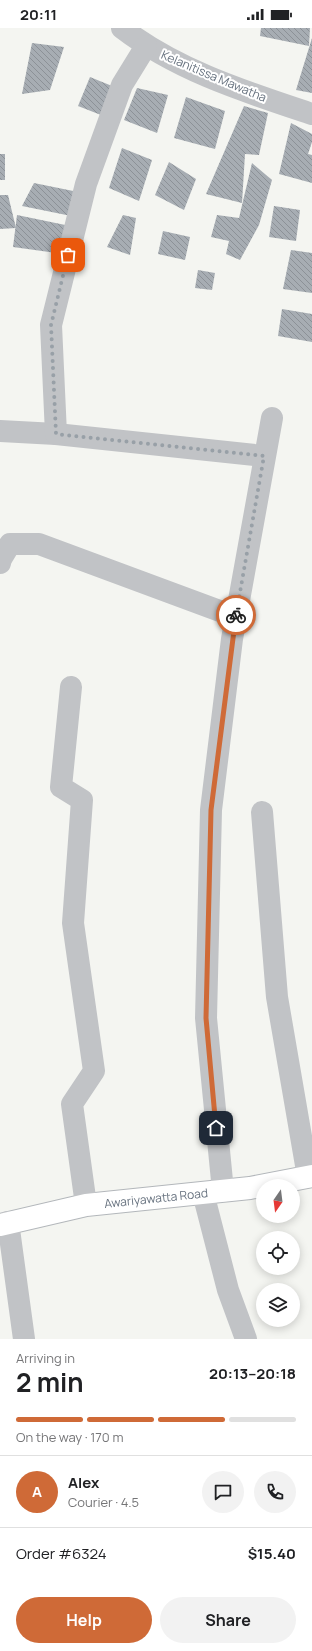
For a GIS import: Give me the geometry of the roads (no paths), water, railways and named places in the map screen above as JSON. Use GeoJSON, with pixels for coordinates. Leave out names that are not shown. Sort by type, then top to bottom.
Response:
{"type":"FeatureCollection","features":[{"type":"Feature","properties":{"kind":"street","name":"Kelanitissa Mawatha"},"geometry":{"type":"LineString","coordinates":[[122,28],[146,46],[179,64],[252,94],[312,114]]}},
{"type":"Feature","properties":{"kind":"street"},"geometry":{"type":"LineString","coordinates":[[56,434],[51,325],[86,184],[122,85],[146,46]]}},
{"type":"Feature","properties":{"kind":"street"},"geometry":{"type":"LineString","coordinates":[[246,1339],[228,1290],[213,1192],[206,1018],[211,810],[236,617],[272,418]]}},
{"type":"Feature","properties":{"kind":"street"},"geometry":{"type":"LineString","coordinates":[[0,431],[56,434],[264,456]]}},
{"type":"Feature","properties":{"kind":"street"},"geometry":{"type":"LineString","coordinates":[[0,563],[10,544],[39,544],[236,617]]}},
{"type":"Feature","properties":{"kind":"street"},"geometry":{"type":"LineString","coordinates":[[71,687],[61,786],[82,800],[73,923],[94,1071],[72,1104],[86,1205]]}},
{"type":"Feature","properties":{"kind":"street"},"geometry":{"type":"LineString","coordinates":[[262,812],[277,997],[310,1177]]}},
{"type":"Feature","properties":{"kind":"street","name":"Awariyawatta Road"},"geometry":{"type":"LineString","coordinates":[[4,1224],[86,1205],[213,1192],[310,1177]]}},
{"type":"Feature","properties":{"kind":"street"},"geometry":{"type":"LineString","coordinates":[[4,1224],[28,1338]]}}]}
